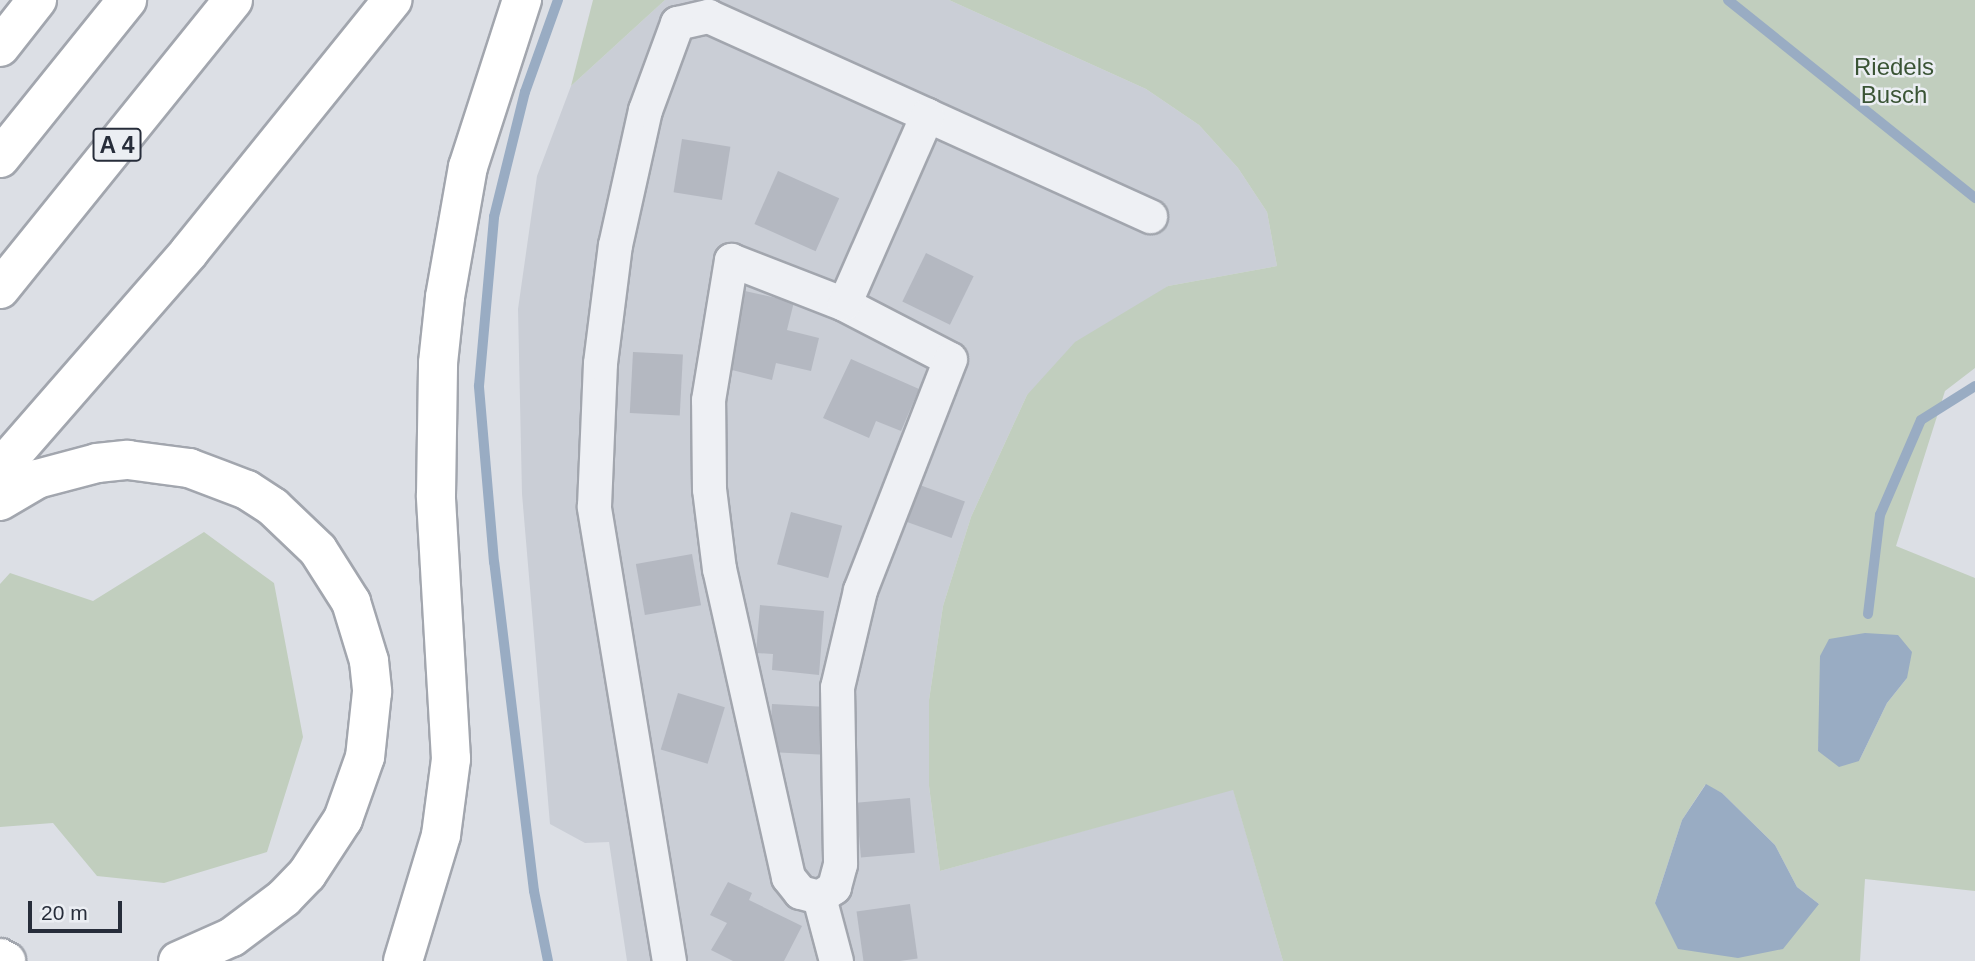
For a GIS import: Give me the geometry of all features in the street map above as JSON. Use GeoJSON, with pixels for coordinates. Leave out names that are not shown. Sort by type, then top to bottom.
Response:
{"type":"FeatureCollection","features":[{"type":"Feature","properties":{"kind":"highway"},"geometry":{"type":"LineString","coordinates":[[0,47],[37,0]]}},
{"type":"Feature","properties":{"kind":"highway"},"geometry":{"type":"LineString","coordinates":[[0,158],[127,0]]}},
{"type":"Feature","properties":{"kind":"highway","name":"A 4"},"geometry":{"type":"LineString","coordinates":[[0,289],[233,0]]}},
{"type":"Feature","properties":{"kind":"highway"},"geometry":{"type":"LineString","coordinates":[[0,469],[190,252],[392,0]]}},
{"type":"Feature","properties":{"kind":"highway"},"geometry":{"type":"LineString","coordinates":[[403,961],[441,835],[451,759],[435,455],[444,297],[468,167],[522,0]]}},
{"type":"Feature","properties":{"kind":"highway"},"geometry":{"type":"LineString","coordinates":[[0,501],[37,480],[97,463],[128,460],[189,468],[247,490],[273,507],[318,550],[351,602],[369,661],[372,692],[365,757],[343,819],[307,874],[285,898],[232,937],[178,961]]}},
{"type":"Feature","properties":{"kind":"highway"},"geometry":{"type":"LineString","coordinates":[[0,958],[6,961]]}},
{"type":"Feature","properties":{"kind":"lane"},"geometry":{"type":"LineString","coordinates":[[668,961],[594,506],[600,363],[610,284],[645,110],[677,23],[708,16],[1150,216]]}},
{"type":"Feature","properties":{"kind":"lane"},"geometry":{"type":"LineString","coordinates":[[845,304],[927,115]]}},
{"type":"Feature","properties":{"kind":"lane"},"geometry":{"type":"LineString","coordinates":[[731,260],[845,304],[950,359],[860,590],[837,687],[839,864],[834,887],[819,897],[800,892],[789,877],[719,569],[709,489],[708,400],[731,260]]}},
{"type":"Feature","properties":{"kind":"lane"},"geometry":{"type":"LineString","coordinates":[[819,897],[836,961]]}},
{"type":"Feature","properties":{"kind":"shaded area"},"geometry":{"type":"Polygon","coordinates":[[[665,0],[949,0],[1146,89],[1199,125],[1238,168],[1267,212],[1277,266],[1168,286],[1027,395],[971,517],[943,606],[929,700],[929,786],[940,871],[1233,789],[1283,961],[627,961],[609,842],[585,843],[550,824],[522,494],[518,309],[537,176],[571,86],[665,0]]]}},
{"type":"Feature","properties":{"kind":"green space"},"geometry":{"type":"Polygon","coordinates":[[[593,0],[665,0],[571,86],[593,0]]]}},
{"type":"Feature","properties":{"kind":"green space","name":"Riedels Busch"},"geometry":{"type":"Polygon","coordinates":[[[949,0],[1975,0],[1975,368],[1945,391],[1896,546],[1975,578],[1975,891],[1865,879],[1860,961],[1283,961],[1233,790],[940,871],[929,786],[929,700],[943,606],[971,517],[1027,395],[1075,342],[1168,286],[1277,266],[1267,212],[1238,168],[1199,125],[1146,89],[949,0]],[[1907,678],[1821,711],[1818,751],[1859,761],[1887,703],[1907,678]],[[1705,785],[1682,820],[1655,903],[1819,904],[1797,887],[1775,845],[1722,793],[1705,785]]]}},
{"type":"Feature","properties":{"kind":"green space"},"geometry":{"type":"Polygon","coordinates":[[[204,532],[274,583],[303,737],[267,852],[164,883],[97,876],[53,823],[0,827],[0,584],[10,573],[93,601],[204,532]]]}},
{"type":"Feature","properties":{"kind":"water"},"geometry":{"type":"Polygon","coordinates":[[[1865,633],[1898,635],[1912,652],[1907,678],[1887,703],[1859,761],[1839,767],[1818,751],[1820,656],[1829,639],[1865,633]]]}},
{"type":"Feature","properties":{"kind":"water"},"geometry":{"type":"Polygon","coordinates":[[[1706,784],[1722,793],[1775,845],[1797,887],[1819,904],[1783,949],[1738,958],[1678,949],[1655,903],[1682,820],[1706,784]]]}},
{"type":"Feature","properties":{"kind":"building"},"geometry":{"type":"Polygon","coordinates":[[[682,139],[730,147],[722,200],[674,192],[682,139]]]}},
{"type":"Feature","properties":{"kind":"building"},"geometry":{"type":"Polygon","coordinates":[[[778,171],[839,198],[816,251],[754,224],[778,171]]]}},
{"type":"Feature","properties":{"kind":"building"},"geometry":{"type":"Polygon","coordinates":[[[926,253],[974,276],[950,325],[902,302],[926,253]]]}},
{"type":"Feature","properties":{"kind":"building"},"geometry":{"type":"Polygon","coordinates":[[[745,291],[794,302],[787,330],[819,338],[811,371],[776,363],[772,380],[724,368],[745,291]]]}},
{"type":"Feature","properties":{"kind":"building"},"geometry":{"type":"Polygon","coordinates":[[[633,352],[683,355],[680,416],[630,413],[633,352]]]}},
{"type":"Feature","properties":{"kind":"building"},"geometry":{"type":"Polygon","coordinates":[[[851,359],[919,389],[901,431],[876,421],[869,438],[823,418],[851,359]]]}},
{"type":"Feature","properties":{"kind":"building"},"geometry":{"type":"Polygon","coordinates":[[[917,484],[965,501],[952,538],[904,521],[917,484]]]}},
{"type":"Feature","properties":{"kind":"building"},"geometry":{"type":"Polygon","coordinates":[[[791,512],[842,526],[828,578],[777,564],[791,512]]]}},
{"type":"Feature","properties":{"kind":"building"},"geometry":{"type":"Polygon","coordinates":[[[692,554],[701,605],[645,615],[636,564],[692,554]]]}},
{"type":"Feature","properties":{"kind":"building"},"geometry":{"type":"Polygon","coordinates":[[[760,605],[824,611],[819,675],[772,670],[773,654],[756,653],[760,605]]]}},
{"type":"Feature","properties":{"kind":"building"},"geometry":{"type":"Polygon","coordinates":[[[678,693],[725,707],[708,764],[661,749],[678,693]]]}},
{"type":"Feature","properties":{"kind":"building"},"geometry":{"type":"Polygon","coordinates":[[[772,704],[827,707],[824,755],[769,752],[772,704]]]}},
{"type":"Feature","properties":{"kind":"building"},"geometry":{"type":"Polygon","coordinates":[[[910,798],[915,853],[861,857],[856,803],[910,798]]]}},
{"type":"Feature","properties":{"kind":"building"},"geometry":{"type":"Polygon","coordinates":[[[728,882],[752,893],[749,900],[802,926],[784,961],[733,961],[711,950],[727,923],[710,915],[728,882]]]}},
{"type":"Feature","properties":{"kind":"building"},"geometry":{"type":"Polygon","coordinates":[[[910,904],[918,958],[863,961],[857,912],[910,904]]]}},
{"type":"Feature","properties":{"kind":"waterway"},"geometry":{"type":"LineString","coordinates":[[548,961],[534,891],[494,562],[479,386],[494,217],[525,92],[558,0]]}},
{"type":"Feature","properties":{"kind":"waterway"},"geometry":{"type":"LineString","coordinates":[[1728,0],[1975,198]]}},
{"type":"Feature","properties":{"kind":"waterway"},"geometry":{"type":"LineString","coordinates":[[1868,614],[1880,515],[1921,420],[1975,386]]}}]}
